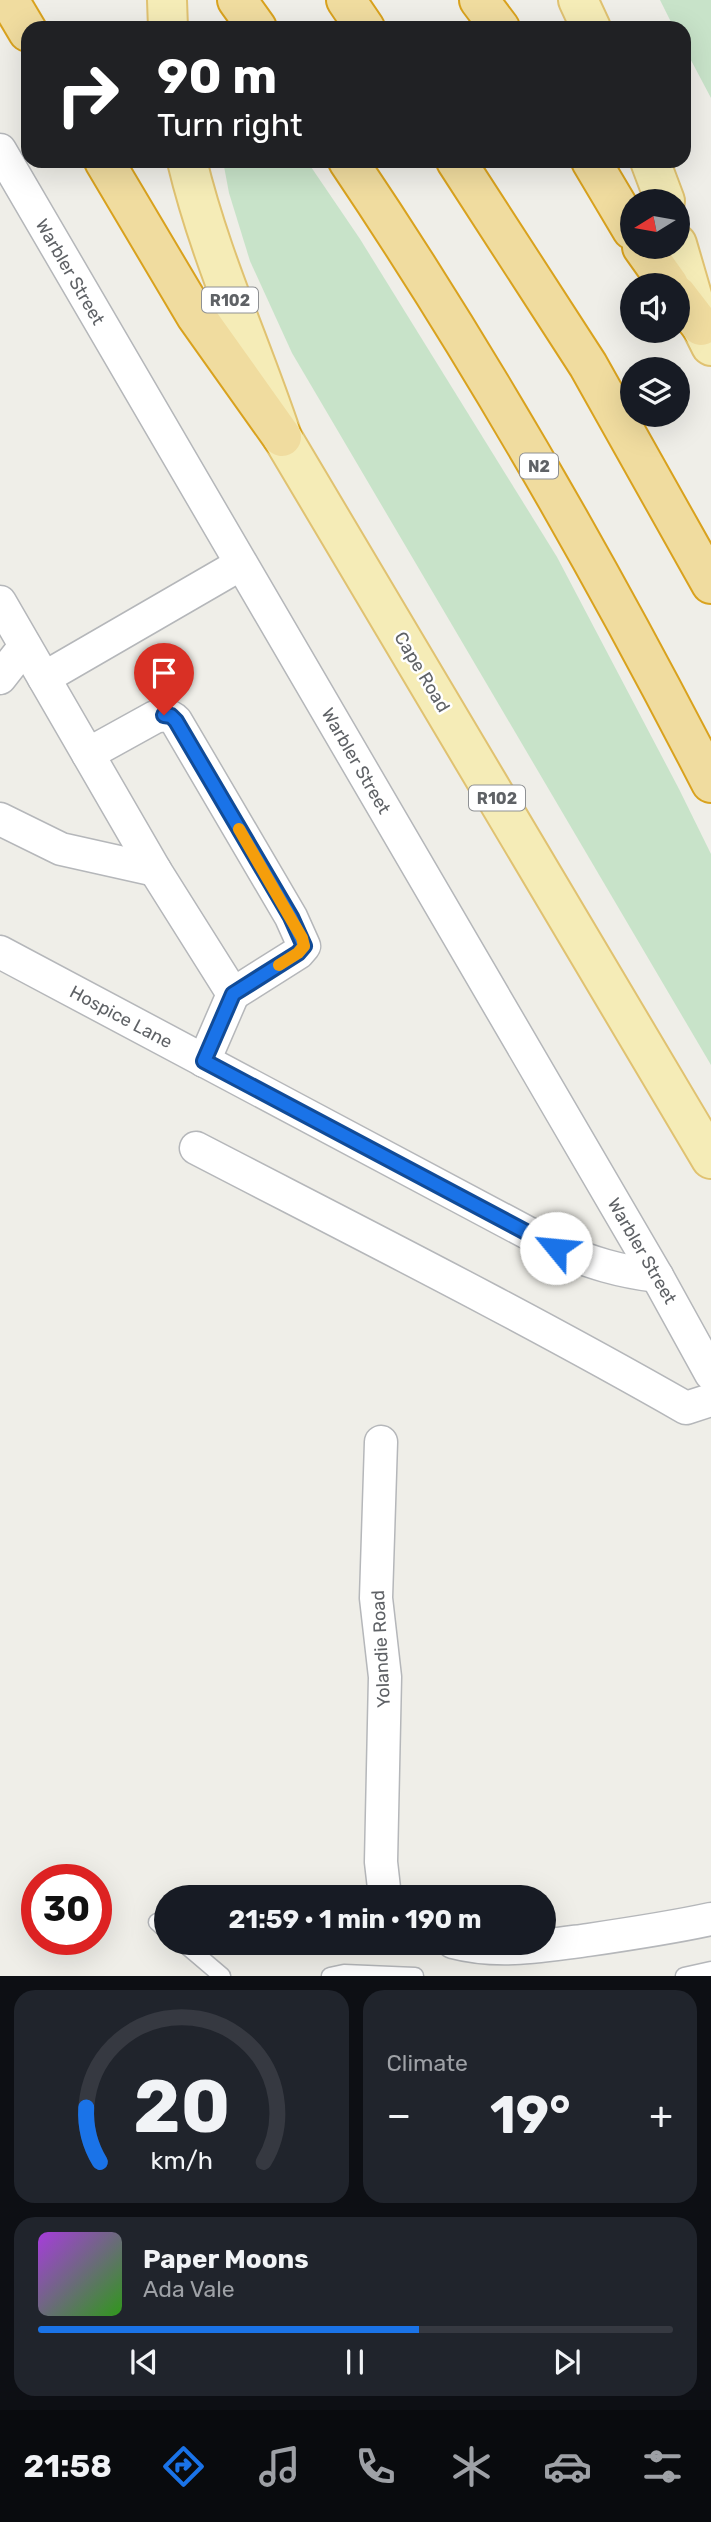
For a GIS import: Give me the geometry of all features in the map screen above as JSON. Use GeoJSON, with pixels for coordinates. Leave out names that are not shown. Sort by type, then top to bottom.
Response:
{"type":"FeatureCollection","features":[{"type":"Feature","properties":{"kind":"highway"},"geometry":{"type":"LineString","coordinates":[[9,0],[21,21]]}},
{"type":"Feature","properties":{"kind":"highway"},"geometry":{"type":"LineString","coordinates":[[237,0],[252,21]]}},
{"type":"Feature","properties":{"kind":"highway"},"geometry":{"type":"LineString","coordinates":[[345,0],[360,21]]}},
{"type":"Feature","properties":{"kind":"highway"},"geometry":{"type":"LineString","coordinates":[[479,0],[495,21]]}},
{"type":"Feature","properties":{"kind":"highway"},"geometry":{"type":"LineString","coordinates":[[108,168],[196,316],[282,437]]}},
{"type":"Feature","properties":{"kind":"highway","name":"N2"},"geometry":{"type":"LineString","coordinates":[[353,168],[451,320],[537,463],[619,608],[711,783]]}},
{"type":"Feature","properties":{"kind":"highway"},"geometry":{"type":"LineString","coordinates":[[461,168],[588,365],[711,584]]}},
{"type":"Feature","properties":{"kind":"highway"},"geometry":{"type":"LineString","coordinates":[[595,168],[620,210]]}},
{"type":"Feature","properties":{"kind":"highway"},"geometry":{"type":"LineString","coordinates":[[690,313],[706,336]]}},
{"type":"Feature","properties":{"kind":"main road"},"geometry":{"type":"LineString","coordinates":[[167,0],[168,21]]}},
{"type":"Feature","properties":{"kind":"main road"},"geometry":{"type":"LineString","coordinates":[[578,0],[588,21]]}},
{"type":"Feature","properties":{"kind":"main road","name":"Cape Road"},"geometry":{"type":"LineString","coordinates":[[189,168],[210,246],[262,377],[282,437],[711,1159]]}},
{"type":"Feature","properties":{"kind":"main road"},"geometry":{"type":"LineString","coordinates":[[653,168],[660,189]]}},
{"type":"Feature","properties":{"kind":"main road"},"geometry":{"type":"LineString","coordinates":[[682,259],[706,336]]}},
{"type":"Feature","properties":{"kind":"street","name":"Warbler Street"},"geometry":{"type":"LineString","coordinates":[[0,150],[657,1276],[711,1374]]}},
{"type":"Feature","properties":{"kind":"street"},"geometry":{"type":"LineString","coordinates":[[44,678],[241,564]]}},
{"type":"Feature","properties":{"kind":"street"},"geometry":{"type":"LineString","coordinates":[[0,602],[155,870],[233,994]]}},
{"type":"Feature","properties":{"kind":"street"},"geometry":{"type":"LineString","coordinates":[[0,678],[25,646]]}},
{"type":"Feature","properties":{"kind":"street"},"geometry":{"type":"LineString","coordinates":[[88,754],[155,717],[171,716],[291,917],[304,946],[298,953],[233,994],[204,1061]]}},
{"type":"Feature","properties":{"kind":"street"},"geometry":{"type":"LineString","coordinates":[[0,819],[61,849],[155,870]]}},
{"type":"Feature","properties":{"kind":"street","name":"Hospice Lane"},"geometry":{"type":"LineString","coordinates":[[0,952],[556,1248],[597,1265],[623,1272],[657,1276]]}},
{"type":"Feature","properties":{"kind":"street"},"geometry":{"type":"LineString","coordinates":[[195,1149],[532,1323],[686,1408],[711,1400]]}},
{"type":"Feature","properties":{"kind":"street","name":"Yolandie Road"},"geometry":{"type":"LineString","coordinates":[[381,1442],[376,1598],[385,1677],[384,1885]]}},
{"type":"Feature","properties":{"kind":"street"},"geometry":{"type":"LineString","coordinates":[[556,1944],[664,1929],[711,1919]]}},
{"type":"Feature","properties":{"kind":"lane"},"geometry":{"type":"LineString","coordinates":[[197,1955],[222,1976]]}},
{"type":"Feature","properties":{"kind":"lane"},"geometry":{"type":"LineString","coordinates":[[684,1976],[711,1970]]}},
{"type":"Feature","properties":{"kind":"lane"},"geometry":{"type":"LineString","coordinates":[[330,1976],[344,1973],[415,1976]]}},
{"type":"Feature","properties":{"kind":"green space"},"geometry":{"type":"Polygon","coordinates":[[[660,0],[711,0],[711,98],[691,60],[691,21],[670,21],[660,0]]]}},
{"type":"Feature","properties":{"kind":"green space"},"geometry":{"type":"Polygon","coordinates":[[[224,168],[312,168],[360,239],[557,557],[711,854],[711,1065],[292,353],[250,261],[229,193],[224,168]]]}},
{"type":"Feature","properties":{"kind":"slow traffic"},"geometry":{"type":"LineString","coordinates":[[239,829],[302,938],[304,946],[279,965]]}},
{"type":"Feature","properties":{"kind":"route"},"geometry":{"type":"LineString","coordinates":[[164,715],[171,716],[176,721],[291,917],[304,946],[298,953],[233,994],[204,1061],[556,1248]]}}]}
